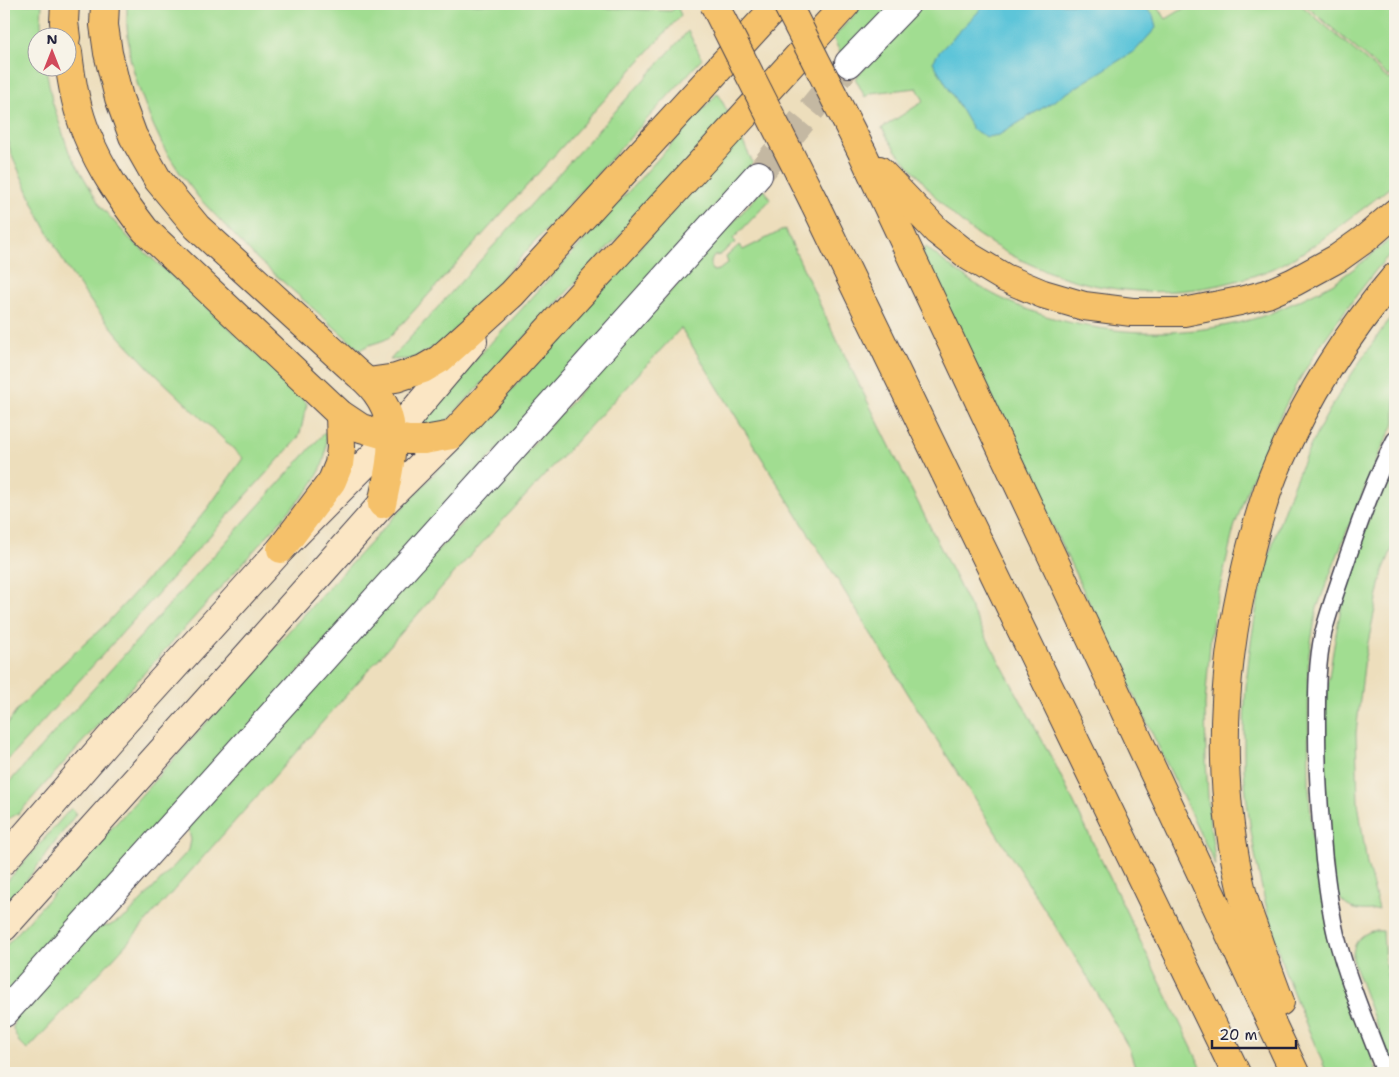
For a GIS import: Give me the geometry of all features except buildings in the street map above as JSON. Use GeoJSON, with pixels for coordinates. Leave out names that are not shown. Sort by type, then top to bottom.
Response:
{"type":"FeatureCollection","features":[{"type":"Feature","properties":{"kind":"main road"},"geometry":{"type":"LineString","coordinates":[[65,4],[65,28]]}},
{"type":"Feature","properties":{"kind":"main road"},"geometry":{"type":"LineString","coordinates":[[105,4],[104,24],[108,53],[119,98],[133,136],[158,180],[197,227],[368,382],[385,405],[391,423],[392,437],[390,469],[382,504]]}},
{"type":"Feature","properties":{"kind":"main road"},"geometry":{"type":"LineString","coordinates":[[714,4],[814,202],[1236,1073]]}},
{"type":"Feature","properties":{"kind":"main road"},"geometry":{"type":"LineString","coordinates":[[4,860],[108,740],[281,549],[392,437],[512,294],[778,4]]}},
{"type":"Feature","properties":{"kind":"main road"},"geometry":{"type":"LineString","coordinates":[[787,4],[862,152],[1295,1073]]}},
{"type":"Feature","properties":{"kind":"main road"},"geometry":{"type":"LineString","coordinates":[[4,927],[382,504],[452,435],[846,4]]}},
{"type":"Feature","properties":{"kind":"main road"},"geometry":{"type":"LineString","coordinates":[[71,78],[86,133],[102,167],[120,197],[140,224],[340,414],[361,428],[408,440],[424,440],[452,435]]}},
{"type":"Feature","properties":{"kind":"main road"},"geometry":{"type":"LineString","coordinates":[[862,152],[937,231],[970,257],[1005,278],[1043,294],[1084,306],[1132,312],[1184,312],[1267,294],[1294,282],[1338,258],[1366,238],[1395,213]]}},
{"type":"Feature","properties":{"kind":"main road"},"geometry":{"type":"LineString","coordinates":[[1308,1073],[1268,971],[1243,896],[1232,839],[1224,779],[1229,657],[1240,592],[1256,526],[1278,465],[1307,406],[1347,340],[1395,277]]}},
{"type":"Feature","properties":{"kind":"main road"},"geometry":{"type":"LineString","coordinates":[[368,382],[396,378],[423,369],[440,359],[512,294]]}},
{"type":"Feature","properties":{"kind":"main road"},"geometry":{"type":"LineString","coordinates":[[281,549],[332,481],[339,464],[341,448],[340,414]]}},
{"type":"Feature","properties":{"kind":"street"},"geometry":{"type":"LineString","coordinates":[[849,64],[906,4]]}},
{"type":"Feature","properties":{"kind":"street"},"geometry":{"type":"LineString","coordinates":[[4,1013],[758,175]]}},
{"type":"Feature","properties":{"kind":"lane"},"geometry":{"type":"LineString","coordinates":[[1385,1073],[1342,959],[1335,933],[1329,900],[1321,824],[1317,702],[1323,635],[1330,610],[1357,530],[1395,440]]}},
{"type":"Feature","properties":{"kind":"green space"},"geometry":{"type":"Polygon","coordinates":[[[4,4],[42,4],[41,28],[28,28],[28,78],[48,78],[52,101],[69,152],[101,207],[129,238],[297,391],[307,404],[298,438],[4,764],[4,729],[18,709],[57,669],[105,625],[162,563],[208,508],[243,458],[153,372],[94,306],[67,268],[38,214],[11,153],[4,128],[4,4]]]}},
{"type":"Feature","properties":{"kind":"green space"},"geometry":{"type":"Polygon","coordinates":[[[127,4],[612,4],[604,8],[671,11],[677,7],[681,15],[392,335],[385,340],[360,350],[254,256],[199,198],[180,173],[164,148],[138,86],[130,58],[127,4]]]}},
{"type":"Feature","properties":{"kind":"green space"},"geometry":{"type":"Polygon","coordinates":[[[864,4],[896,4],[843,58],[833,38],[864,4]]]}},
{"type":"Feature","properties":{"kind":"green space"},"geometry":{"type":"Polygon","coordinates":[[[920,4],[1165,4],[1159,9],[1166,19],[1191,4],[1300,4],[1389,80],[1395,75],[1395,183],[1336,229],[1297,256],[1272,269],[1233,282],[1194,289],[1155,292],[1116,289],[1078,281],[1041,269],[1005,252],[971,230],[949,211],[894,148],[882,128],[924,101],[917,88],[871,93],[865,97],[855,78],[899,33],[905,18],[920,4]]]}},
{"type":"Feature","properties":{"kind":"green space"},"geometry":{"type":"Polygon","coordinates":[[[1304,4],[1395,4],[1395,70],[1389,77],[1304,4]]]}},
{"type":"Feature","properties":{"kind":"green space"},"geometry":{"type":"Polygon","coordinates":[[[688,31],[702,59],[447,338],[411,359],[390,360],[688,31]]]}},
{"type":"Feature","properties":{"kind":"green space"},"geometry":{"type":"Polygon","coordinates":[[[718,93],[730,117],[444,424],[414,429],[459,378],[718,93]]]}},
{"type":"Feature","properties":{"kind":"green space"},"geometry":{"type":"Polygon","coordinates":[[[740,136],[753,163],[4,1002],[4,948],[288,632],[538,361],[740,136]]]}},
{"type":"Feature","properties":{"kind":"green space"},"geometry":{"type":"Polygon","coordinates":[[[764,188],[770,200],[733,239],[736,242],[720,255],[714,256],[711,267],[713,271],[719,270],[728,263],[726,257],[739,245],[743,250],[785,229],[828,322],[970,607],[1054,762],[1204,1073],[1137,1073],[1129,1048],[1087,976],[935,737],[681,328],[456,571],[121,950],[27,1050],[19,1042],[13,1029],[15,1012],[97,927],[109,926],[127,916],[189,850],[191,840],[188,827],[764,188]]]}},
{"type":"Feature","properties":{"kind":"green space"},"geometry":{"type":"Polygon","coordinates":[[[1395,235],[1395,248],[1347,308],[1319,347],[1295,387],[1250,483],[1234,528],[1215,608],[1205,704],[1209,816],[1216,866],[921,253],[926,247],[982,288],[1022,307],[1055,319],[1123,331],[1158,332],[1193,330],[1227,325],[1270,314],[1332,284],[1395,235]]]}},
{"type":"Feature","properties":{"kind":"green space"},"geometry":{"type":"Polygon","coordinates":[[[1395,311],[1395,422],[1380,452],[1348,528],[1317,608],[1309,654],[1309,789],[1317,873],[1377,1073],[1327,1073],[1285,972],[1260,881],[1249,817],[1244,769],[1245,695],[1254,622],[1262,585],[1271,549],[1296,479],[1320,427],[1350,376],[1395,311]]]}},
{"type":"Feature","properties":{"kind":"green space"},"geometry":{"type":"Polygon","coordinates":[[[325,432],[325,455],[318,475],[309,489],[19,813],[8,819],[4,818],[4,788],[325,432]]]}},
{"type":"Feature","properties":{"kind":"green space"},"geometry":{"type":"Polygon","coordinates":[[[1395,456],[1395,542],[1383,571],[1365,657],[1356,733],[1358,802],[1367,864],[1379,909],[1360,910],[1351,908],[1343,902],[1336,889],[1331,866],[1325,775],[1326,703],[1340,613],[1364,533],[1395,456]]]}},
{"type":"Feature","properties":{"kind":"green space"},"geometry":{"type":"Polygon","coordinates":[[[71,808],[76,814],[4,911],[4,885],[71,808]]]}},
{"type":"Feature","properties":{"kind":"green space"},"geometry":{"type":"Polygon","coordinates":[[[1372,931],[1383,931],[1385,964],[1395,1002],[1395,1073],[1353,962],[1353,951],[1356,942],[1372,931]]]}},
{"type":"Feature","properties":{"kind":"water"},"geometry":{"type":"Polygon","coordinates":[[[986,4],[1141,4],[1153,15],[1156,28],[1136,50],[999,135],[987,137],[973,130],[933,62],[939,52],[986,4]]]}},
{"type":"Feature","properties":{"kind":"tunnel"},"geometry":{"type":"LineString","coordinates":[[758,175],[849,63]]}}]}
